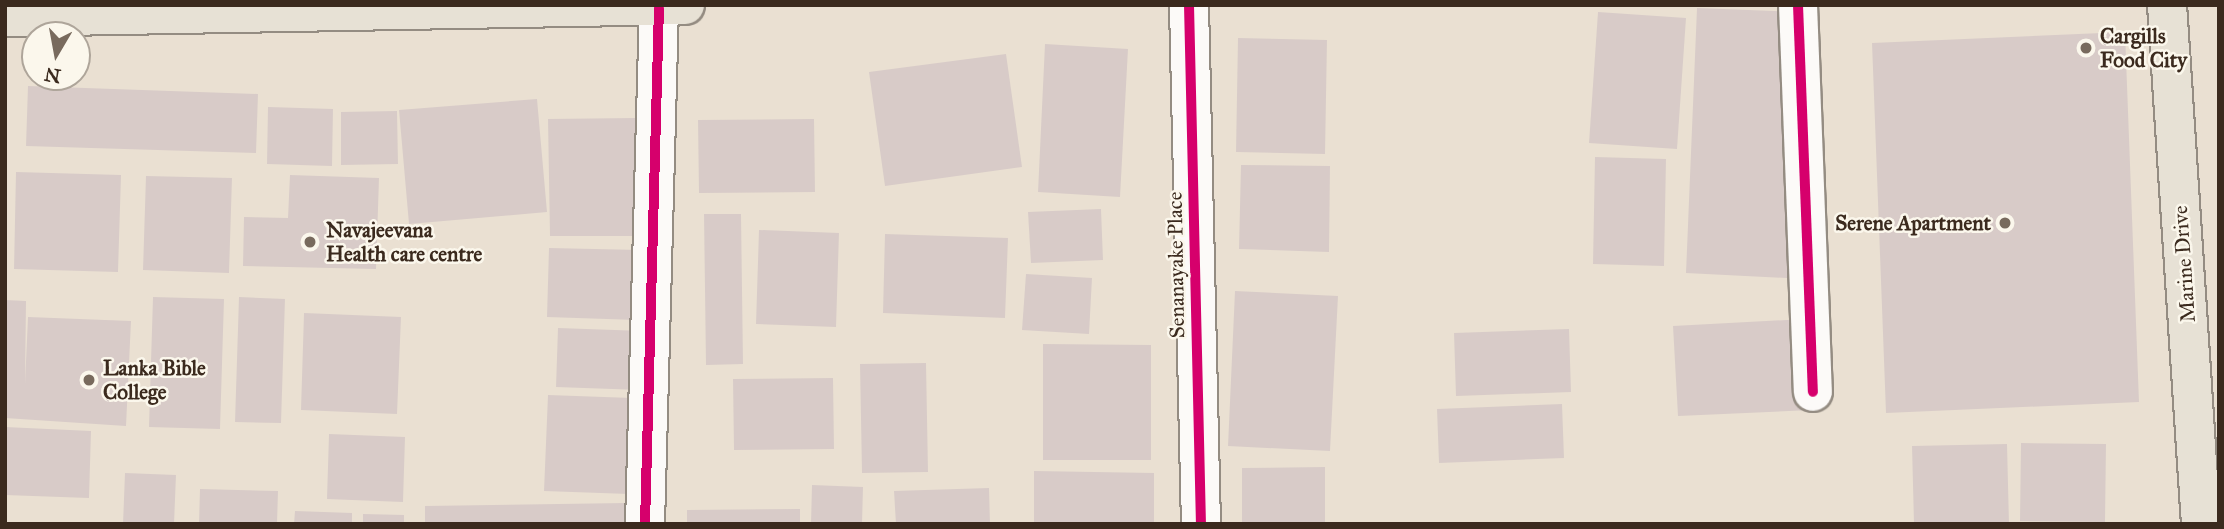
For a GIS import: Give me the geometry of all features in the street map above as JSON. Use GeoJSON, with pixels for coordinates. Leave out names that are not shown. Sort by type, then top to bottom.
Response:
{"type":"FeatureCollection","features":[{"type":"Feature","properties":{"kind":"main road","name":"Marine Drive"},"geometry":{"type":"LineString","coordinates":[[2167,5],[2201,524]]}},
{"type":"Feature","properties":{"kind":"main road"},"geometry":{"type":"LineString","coordinates":[[5,17],[672,7]]}},
{"type":"Feature","properties":{"kind":"street","name":"Senanayake Place"},"geometry":{"type":"LineString","coordinates":[[1189,5],[1201,524]]}},
{"type":"Feature","properties":{"kind":"street"},"geometry":{"type":"LineString","coordinates":[[1798,5],[1813,392]]}},
{"type":"Feature","properties":{"kind":"street"},"geometry":{"type":"LineString","coordinates":[[645,524],[672,7]]}},
{"type":"Feature","properties":{"kind":"building"},"geometry":{"type":"Polygon","coordinates":[[[1697,8],[1798,12],[1787,278],[1686,273],[1697,8]]]}},
{"type":"Feature","properties":{"kind":"building"},"geometry":{"type":"Polygon","coordinates":[[[1598,12],[1686,18],[1677,149],[1589,143],[1598,12]]]}},
{"type":"Feature","properties":{"kind":"building","name":"Serene Apartment"},"geometry":{"type":"Polygon","coordinates":[[[2125,32],[2139,402],[1886,413],[1872,43],[2125,32]]]}},
{"type":"Feature","properties":{"kind":"building"},"geometry":{"type":"Polygon","coordinates":[[[1238,38],[1327,40],[1325,154],[1236,152],[1238,38]]]}},
{"type":"Feature","properties":{"kind":"building"},"geometry":{"type":"Polygon","coordinates":[[[1045,44],[1128,49],[1120,197],[1038,192],[1045,44]]]}},
{"type":"Feature","properties":{"kind":"building"},"geometry":{"type":"Polygon","coordinates":[[[1006,54],[1022,167],[885,186],[869,72],[1006,54]]]}},
{"type":"Feature","properties":{"kind":"building"},"geometry":{"type":"Polygon","coordinates":[[[91,88],[258,94],[256,153],[26,146],[28,91],[91,91],[91,88]]]}},
{"type":"Feature","properties":{"kind":"building"},"geometry":{"type":"Polygon","coordinates":[[[537,99],[547,212],[409,224],[399,110],[537,99]]]}},
{"type":"Feature","properties":{"kind":"building"},"geometry":{"type":"Polygon","coordinates":[[[268,107],[333,109],[332,166],[267,164],[268,107]]]}},
{"type":"Feature","properties":{"kind":"building"},"geometry":{"type":"Polygon","coordinates":[[[397,111],[398,164],[341,165],[341,112],[397,111]]]}},
{"type":"Feature","properties":{"kind":"building"},"geometry":{"type":"Polygon","coordinates":[[[635,118],[636,236],[550,236],[548,119],[635,118]]]}},
{"type":"Feature","properties":{"kind":"building"},"geometry":{"type":"Polygon","coordinates":[[[814,119],[815,192],[699,193],[698,120],[814,119]]]}},
{"type":"Feature","properties":{"kind":"building"},"geometry":{"type":"Polygon","coordinates":[[[1595,157],[1666,159],[1664,266],[1593,264],[1595,157]]]}},
{"type":"Feature","properties":{"kind":"building"},"geometry":{"type":"Polygon","coordinates":[[[1241,165],[1330,166],[1329,252],[1239,249],[1241,165]]]}},
{"type":"Feature","properties":{"kind":"building"},"geometry":{"type":"Polygon","coordinates":[[[16,172],[121,175],[118,272],[14,269],[16,172]]]}},
{"type":"Feature","properties":{"kind":"building","name":"Navajeevana Health care centre"},"geometry":{"type":"Polygon","coordinates":[[[290,175],[379,178],[376,269],[243,266],[244,217],[288,218],[290,175]]]}},
{"type":"Feature","properties":{"kind":"building"},"geometry":{"type":"Polygon","coordinates":[[[146,176],[232,178],[229,273],[143,270],[146,176]]]}},
{"type":"Feature","properties":{"kind":"building"},"geometry":{"type":"Polygon","coordinates":[[[1101,209],[1103,260],[1031,263],[1028,212],[1101,209]]]}},
{"type":"Feature","properties":{"kind":"building"},"geometry":{"type":"Polygon","coordinates":[[[704,214],[741,214],[743,364],[706,365],[704,214]]]}},
{"type":"Feature","properties":{"kind":"building"},"geometry":{"type":"Polygon","coordinates":[[[759,230],[839,233],[836,327],[756,324],[759,230]]]}},
{"type":"Feature","properties":{"kind":"building"},"geometry":{"type":"Polygon","coordinates":[[[885,234],[1008,238],[1005,318],[883,313],[885,234]]]}},
{"type":"Feature","properties":{"kind":"building"},"geometry":{"type":"Polygon","coordinates":[[[549,248],[640,250],[637,320],[547,317],[549,248]]]}},
{"type":"Feature","properties":{"kind":"building"},"geometry":{"type":"Polygon","coordinates":[[[1026,274],[1092,278],[1089,334],[1022,330],[1026,274]]]}},
{"type":"Feature","properties":{"kind":"building"},"geometry":{"type":"Polygon","coordinates":[[[1235,291],[1338,296],[1330,451],[1228,446],[1235,291]]]}},
{"type":"Feature","properties":{"kind":"building"},"geometry":{"type":"Polygon","coordinates":[[[153,297],[224,299],[220,429],[149,427],[153,297]]]}},
{"type":"Feature","properties":{"kind":"building"},"geometry":{"type":"Polygon","coordinates":[[[239,297],[285,299],[281,423],[235,422],[239,297]]]}},
{"type":"Feature","properties":{"kind":"building"},"geometry":{"type":"Polygon","coordinates":[[[5,300],[26,301],[25,384],[28,317],[131,321],[126,426],[5,418],[5,300]]]}},
{"type":"Feature","properties":{"kind":"building"},"geometry":{"type":"Polygon","coordinates":[[[304,313],[401,317],[397,414],[301,410],[304,313]]]}},
{"type":"Feature","properties":{"kind":"building"},"geometry":{"type":"Polygon","coordinates":[[[1806,319],[1811,410],[1678,416],[1673,326],[1806,319]]]}},
{"type":"Feature","properties":{"kind":"building"},"geometry":{"type":"Polygon","coordinates":[[[558,328],[643,331],[641,390],[556,387],[558,328]]]}},
{"type":"Feature","properties":{"kind":"building"},"geometry":{"type":"Polygon","coordinates":[[[1569,329],[1571,392],[1456,396],[1454,333],[1569,329]]]}},
{"type":"Feature","properties":{"kind":"building"},"geometry":{"type":"Polygon","coordinates":[[[1043,344],[1151,345],[1151,460],[1043,460],[1043,344]]]}},
{"type":"Feature","properties":{"kind":"building"},"geometry":{"type":"Polygon","coordinates":[[[926,363],[928,472],[862,473],[860,364],[926,363]]]}},
{"type":"Feature","properties":{"kind":"building"},"geometry":{"type":"Polygon","coordinates":[[[833,378],[834,449],[734,450],[733,379],[833,378]]]}},
{"type":"Feature","properties":{"kind":"building"},"geometry":{"type":"Polygon","coordinates":[[[548,395],[632,398],[629,494],[544,491],[548,395]]]}},
{"type":"Feature","properties":{"kind":"building"},"geometry":{"type":"Polygon","coordinates":[[[1562,404],[1564,458],[1439,463],[1437,409],[1562,404]]]}},
{"type":"Feature","properties":{"kind":"building"},"geometry":{"type":"Polygon","coordinates":[[[5,427],[91,431],[89,498],[5,495],[5,427]]]}},
{"type":"Feature","properties":{"kind":"building"},"geometry":{"type":"Polygon","coordinates":[[[329,434],[405,437],[403,502],[327,499],[329,434]]]}},
{"type":"Feature","properties":{"kind":"building"},"geometry":{"type":"Polygon","coordinates":[[[2021,443],[2106,444],[2105,522],[2020,521],[2021,443]]]}},
{"type":"Feature","properties":{"kind":"building"},"geometry":{"type":"Polygon","coordinates":[[[2007,444],[2009,524],[1914,524],[1912,446],[2007,444]]]}},
{"type":"Feature","properties":{"kind":"building"},"geometry":{"type":"Polygon","coordinates":[[[1325,467],[1325,524],[1242,524],[1242,468],[1325,467]]]}},
{"type":"Feature","properties":{"kind":"building"},"geometry":{"type":"Polygon","coordinates":[[[1034,471],[1154,473],[1154,524],[1034,524],[1034,471]]]}},
{"type":"Feature","properties":{"kind":"building"},"geometry":{"type":"Polygon","coordinates":[[[125,473],[176,475],[174,524],[123,524],[125,473]]]}},
{"type":"Feature","properties":{"kind":"building"},"geometry":{"type":"Polygon","coordinates":[[[812,485],[863,487],[862,524],[811,524],[812,485]]]}},
{"type":"Feature","properties":{"kind":"building"},"geometry":{"type":"Polygon","coordinates":[[[989,488],[990,524],[896,524],[894,491],[989,488]]]}},
{"type":"Feature","properties":{"kind":"building"},"geometry":{"type":"Polygon","coordinates":[[[200,489],[278,491],[277,524],[199,524],[200,489]]]}},
{"type":"Feature","properties":{"kind":"building"},"geometry":{"type":"Polygon","coordinates":[[[626,503],[627,524],[425,524],[425,506],[626,503]]]}},
{"type":"Feature","properties":{"kind":"building"},"geometry":{"type":"Polygon","coordinates":[[[800,509],[800,524],[687,524],[687,510],[800,509]]]}},
{"type":"Feature","properties":{"kind":"building"},"geometry":{"type":"Polygon","coordinates":[[[295,511],[352,513],[352,524],[294,524],[295,511]]]}},
{"type":"Feature","properties":{"kind":"building"},"geometry":{"type":"Polygon","coordinates":[[[363,514],[404,515],[404,524],[363,524],[363,514]]]}},
{"type":"Feature","properties":{"kind":"cycle path"},"geometry":{"type":"LineString","coordinates":[[1189,5],[1201,524]]}},
{"type":"Feature","properties":{"kind":"cycle path"},"geometry":{"type":"LineString","coordinates":[[1798,5],[1813,392]]}},
{"type":"Feature","properties":{"kind":"cycle path"},"geometry":{"type":"LineString","coordinates":[[645,524],[659,8]]}},
{"type":"Feature","properties":{"kind":"place","name":"Cargills Food City"},"geometry":{"type":"Point","coordinates":[2086,48]}},
{"type":"Feature","properties":{"kind":"place","name":"Serene Apartment"},"geometry":{"type":"Point","coordinates":[2005,223]}},
{"type":"Feature","properties":{"kind":"place","name":"Navajeevana Health care centre"},"geometry":{"type":"Point","coordinates":[310,242]}},
{"type":"Feature","properties":{"kind":"place","name":"Lanka Bible College"},"geometry":{"type":"Point","coordinates":[89,380]}}]}
